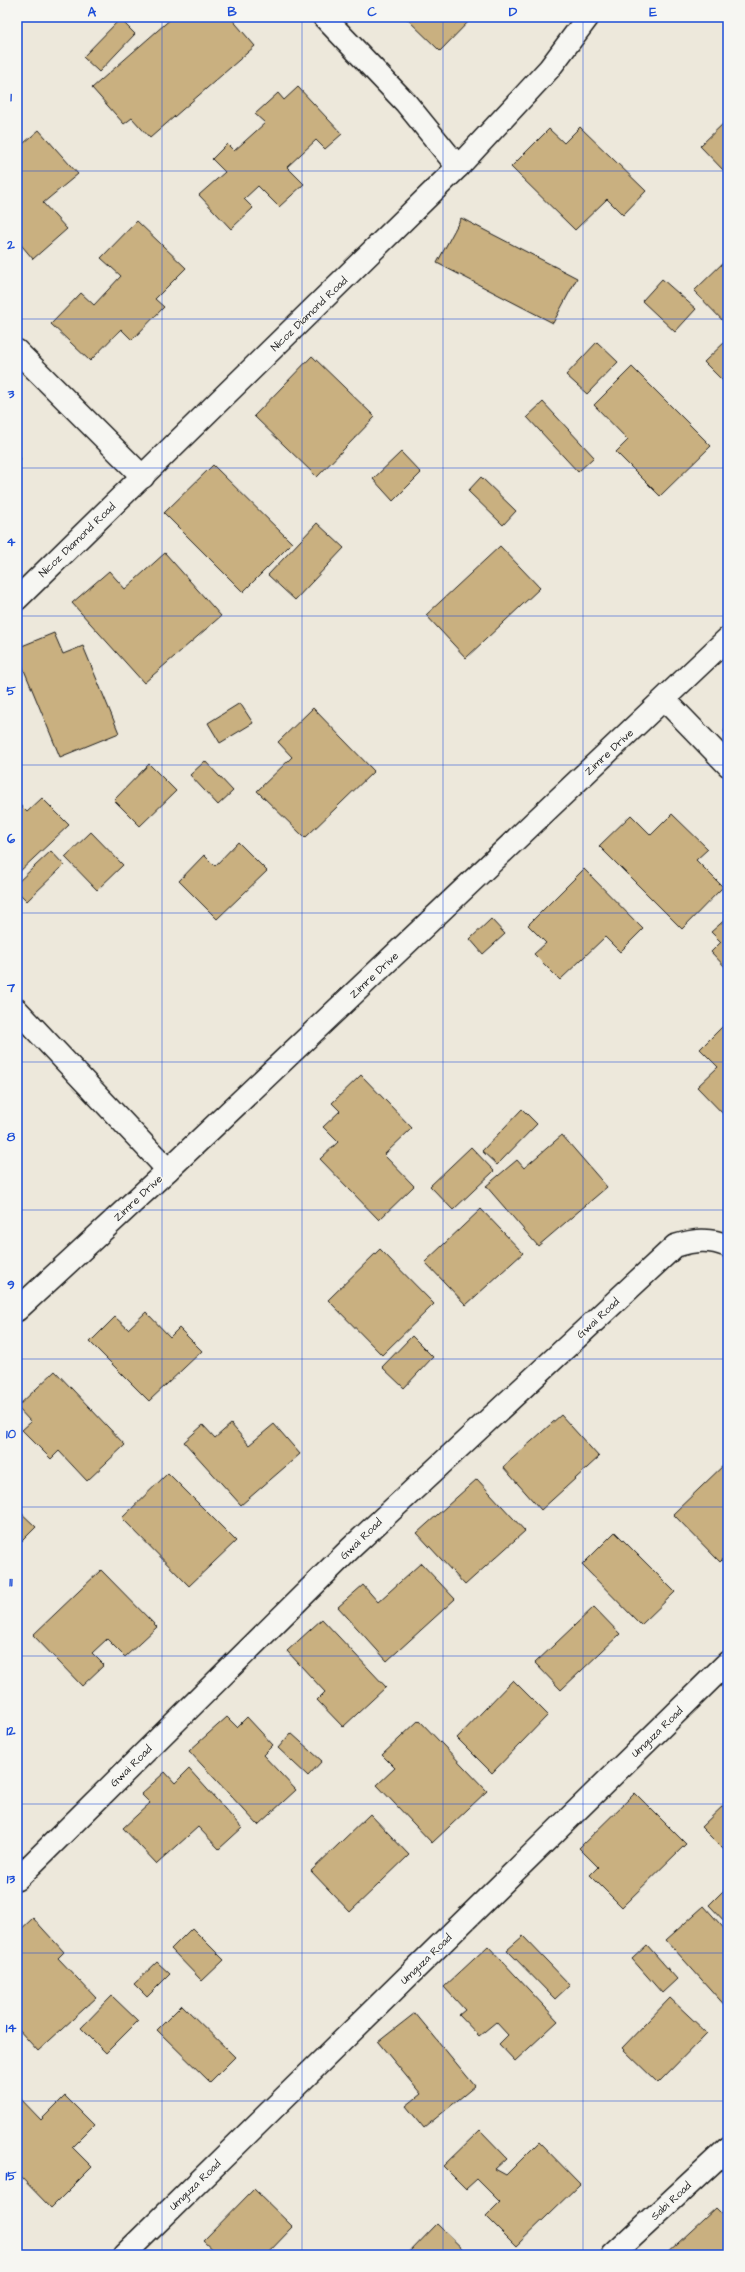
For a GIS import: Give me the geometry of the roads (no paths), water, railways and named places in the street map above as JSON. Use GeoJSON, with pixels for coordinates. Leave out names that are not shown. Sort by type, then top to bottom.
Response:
{"type":"FeatureCollection","features":[{"type":"Feature","properties":{"kind":"street"},"geometry":{"type":"LineString","coordinates":[[324,17],[406,103],[458,167]]}},
{"type":"Feature","properties":{"kind":"street","name":"Nicoz Diamond Road"},"geometry":{"type":"LineString","coordinates":[[17,599],[458,167],[549,69],[588,17]]}},
{"type":"Feature","properties":{"kind":"street"},"geometry":{"type":"LineString","coordinates":[[17,351],[143,477]]}},
{"type":"Feature","properties":{"kind":"street","name":"Zimre Drive"},"geometry":{"type":"LineString","coordinates":[[17,1310],[168,1170],[665,700],[728,638]]}},
{"type":"Feature","properties":{"kind":"street"},"geometry":{"type":"LineString","coordinates":[[665,700],[728,765]]}},
{"type":"Feature","properties":{"kind":"street"},"geometry":{"type":"LineString","coordinates":[[17,1010],[168,1170]]}},
{"type":"Feature","properties":{"kind":"street","name":"Gwai Road"},"geometry":{"type":"LineString","coordinates":[[17,1879],[351,1548],[675,1246],[692,1240],[715,1240],[728,1246]]}},
{"type":"Feature","properties":{"kind":"street","name":"Umguza Road"},"geometry":{"type":"LineString","coordinates":[[124,2255],[728,1662]]}},
{"type":"Feature","properties":{"kind":"street","name":"Sabi Road"},"geometry":{"type":"LineString","coordinates":[[613,2255],[728,2148]]}}]}
